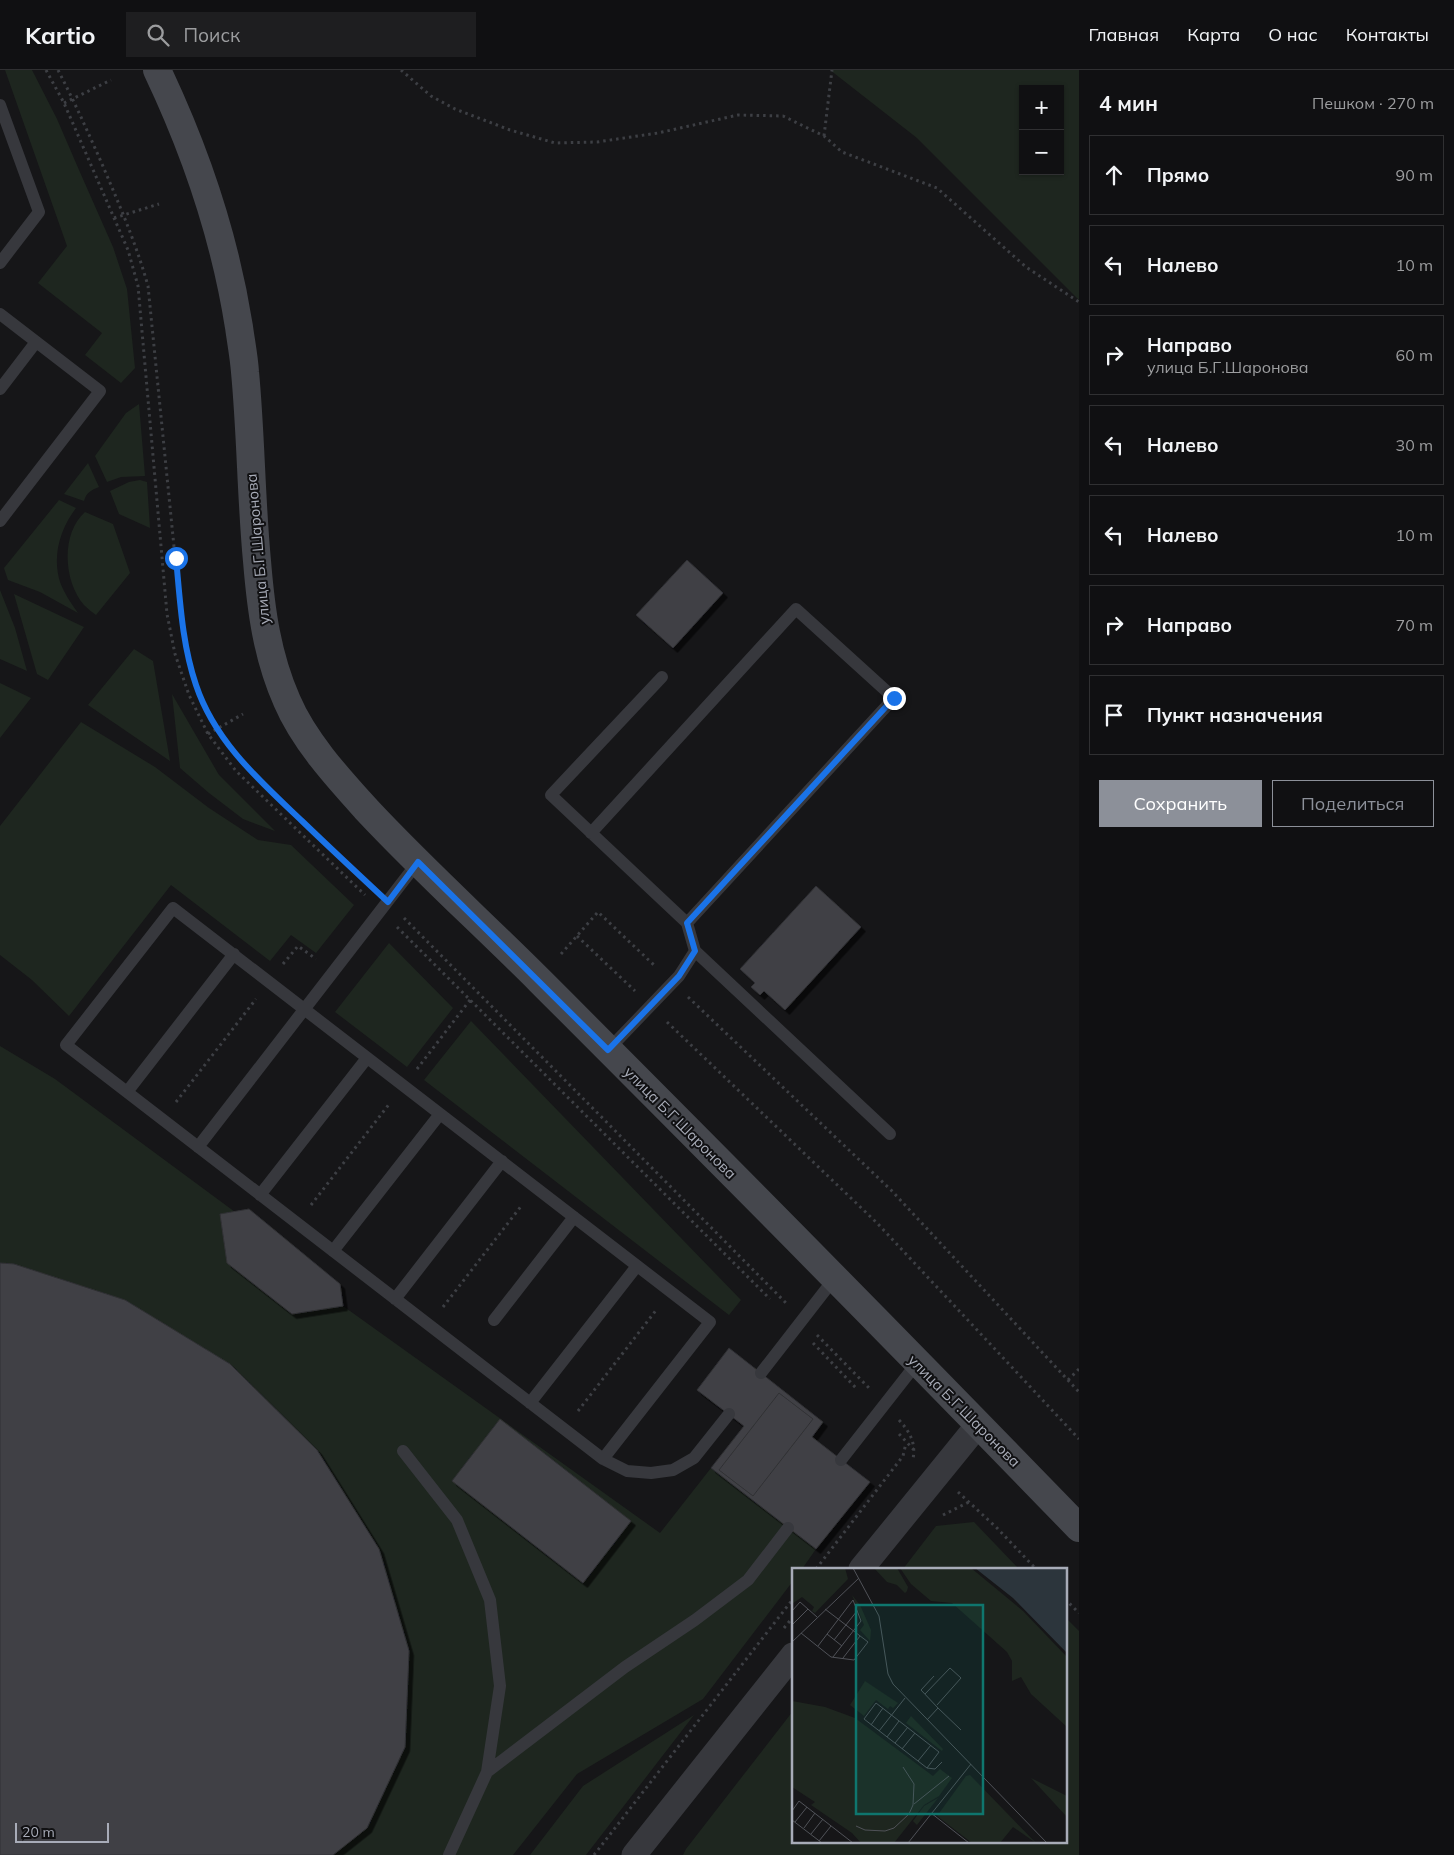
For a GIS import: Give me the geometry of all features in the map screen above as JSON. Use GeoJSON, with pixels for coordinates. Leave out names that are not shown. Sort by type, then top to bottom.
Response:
{"type":"FeatureCollection","features":[{"type":"Feature","properties":{"kind":"main road","name":"улица Б.Г.Шаронова"},"geometry":{"type":"LineString","coordinates":[[157,70],[174,105],[197,165],[219,234],[232,287],[245,368],[260,604],[270,658],[288,706],[315,749],[350,792],[418,862],[608,1050],[1079,1528]]}},
{"type":"Feature","properties":{"kind":"street"},"geometry":{"type":"LineString","coordinates":[[862,1568],[978,1425]]}},
{"type":"Feature","properties":{"kind":"street"},"geometry":{"type":"LineString","coordinates":[[641,1852],[792,1656]]}},
{"type":"Feature","properties":{"kind":"lane"},"geometry":{"type":"LineString","coordinates":[[0,105],[4,131],[39,212],[0,263]]}},
{"type":"Feature","properties":{"kind":"lane"},"geometry":{"type":"LineString","coordinates":[[0,314],[100,391],[0,521]]}},
{"type":"Feature","properties":{"kind":"lane"},"geometry":{"type":"LineString","coordinates":[[0,389],[36,342]]}},
{"type":"Feature","properties":{"kind":"lane"},"geometry":{"type":"LineString","coordinates":[[591,833],[796,609],[894,698],[687,923]]}},
{"type":"Feature","properties":{"kind":"lane"},"geometry":{"type":"LineString","coordinates":[[662,677],[551,794],[687,923],[695,951],[890,1134]]}},
{"type":"Feature","properties":{"kind":"lane"},"geometry":{"type":"LineString","coordinates":[[198,1147],[418,862]]}},
{"type":"Feature","properties":{"kind":"lane"},"geometry":{"type":"LineString","coordinates":[[603,1459],[710,1322],[173,908],[66,1045],[603,1459],[627,1471],[651,1473],[673,1470],[694,1458],[729,1414]]}},
{"type":"Feature","properties":{"kind":"lane"},"geometry":{"type":"LineString","coordinates":[[608,1050],[673,983],[695,951]]}},
{"type":"Feature","properties":{"kind":"lane"},"geometry":{"type":"LineString","coordinates":[[127,1092],[234,954]]}},
{"type":"Feature","properties":{"kind":"lane"},"geometry":{"type":"LineString","coordinates":[[260,1195],[367,1058]]}},
{"type":"Feature","properties":{"kind":"lane"},"geometry":{"type":"LineString","coordinates":[[333,1252],[440,1114]]}},
{"type":"Feature","properties":{"kind":"lane"},"geometry":{"type":"LineString","coordinates":[[395,1299],[502,1161]]}},
{"type":"Feature","properties":{"kind":"lane"},"geometry":{"type":"LineString","coordinates":[[494,1320],[574,1217]]}},
{"type":"Feature","properties":{"kind":"lane"},"geometry":{"type":"LineString","coordinates":[[530,1403],[637,1266]]}},
{"type":"Feature","properties":{"kind":"lane"},"geometry":{"type":"LineString","coordinates":[[761,1373],[834,1279]]}},
{"type":"Feature","properties":{"kind":"lane"},"geometry":{"type":"LineString","coordinates":[[842,1460],[917,1364]]}},
{"type":"Feature","properties":{"kind":"lane"},"geometry":{"type":"LineString","coordinates":[[403,1451],[457,1520],[490,1600],[500,1686],[487,1772],[449,1855]]}},
{"type":"Feature","properties":{"kind":"lane"},"geometry":{"type":"LineString","coordinates":[[487,1772],[625,1667],[695,1620],[748,1580],[788,1528]]}},
{"type":"Feature","properties":{"kind":"path"},"geometry":{"type":"LineString","coordinates":[[46,70],[64,103],[128,250],[138,286],[167,614],[175,654],[189,694],[208,734],[236,771],[367,897]]}},
{"type":"Feature","properties":{"kind":"path"},"geometry":{"type":"LineString","coordinates":[[58,70],[73,99],[124,215],[139,253],[148,286],[181,617],[196,686],[217,729],[243,764],[388,902],[885,1405],[906,1428],[914,1442],[912,1463]]}},
{"type":"Feature","properties":{"kind":"path"},"geometry":{"type":"LineString","coordinates":[[401,70],[431,96],[455,109],[510,130],[555,143],[597,142],[658,133],[738,115],[783,116],[824,136],[842,152],[937,188],[1026,267],[1079,302]]}},
{"type":"Feature","properties":{"kind":"path"},"geometry":{"type":"LineString","coordinates":[[824,136],[832,70]]}},
{"type":"Feature","properties":{"kind":"path"},"geometry":{"type":"LineString","coordinates":[[64,103],[112,80]]}},
{"type":"Feature","properties":{"kind":"path"},"geometry":{"type":"LineString","coordinates":[[114,218],[159,204]]}},
{"type":"Feature","properties":{"kind":"path"},"geometry":{"type":"LineString","coordinates":[[208,734],[244,714]]}},
{"type":"Feature","properties":{"kind":"path"},"geometry":{"type":"LineString","coordinates":[[561,954],[598,912],[891,1190],[1079,1392]]}},
{"type":"Feature","properties":{"kind":"path"},"geometry":{"type":"LineString","coordinates":[[394,923],[770,1299]]}},
{"type":"Feature","properties":{"kind":"path"},"geometry":{"type":"LineString","coordinates":[[577,936],[877,1223],[1079,1439]]}},
{"type":"Feature","properties":{"kind":"path"},"geometry":{"type":"LineString","coordinates":[[297,1223],[470,1000]]}},
{"type":"Feature","properties":{"kind":"path"},"geometry":{"type":"LineString","coordinates":[[428,1325],[535,1187]]}},
{"type":"Feature","properties":{"kind":"path"},"geometry":{"type":"LineString","coordinates":[[564,1429],[670,1292]]}},
{"type":"Feature","properties":{"kind":"path"},"geometry":{"type":"LineString","coordinates":[[808,1338],[856,1388]]}},
{"type":"Feature","properties":{"kind":"path"},"geometry":{"type":"LineString","coordinates":[[1068,1380],[1079,1369]]}},
{"type":"Feature","properties":{"kind":"path"},"geometry":{"type":"LineString","coordinates":[[817,1568],[903,1456],[906,1443],[899,1434]]}},
{"type":"Feature","properties":{"kind":"path"},"geometry":{"type":"LineString","coordinates":[[969,1502],[1035,1568]]}},
{"type":"Feature","properties":{"kind":"path"},"geometry":{"type":"LineString","coordinates":[[594,1855],[792,1599]]}},
{"type":"Feature","properties":{"kind":"path"},"geometry":{"type":"LineString","coordinates":[[1066,1600],[1079,1613]]}},
{"type":"Feature","properties":{"kind":"shaded area"},"geometry":{"type":"Polygon","coordinates":[[[5,70],[32,70],[57,119],[113,247],[127,289],[135,368],[121,383],[85,355],[102,333],[38,283],[67,246],[5,70]]]}},
{"type":"Feature","properties":{"kind":"shaded area"},"geometry":{"type":"Polygon","coordinates":[[[830,70],[1079,70],[1079,300],[917,138],[830,70]]]}},
{"type":"Feature","properties":{"kind":"shaded area"},"geometry":{"type":"Polygon","coordinates":[[[139,404],[145,476],[121,477],[107,482],[95,456],[126,413],[139,404]]]}},
{"type":"Feature","properties":{"kind":"shaded area"},"geometry":{"type":"Polygon","coordinates":[[[88,463],[99,487],[89,492],[84,501],[64,494],[88,463]]]}},
{"type":"Feature","properties":{"kind":"shaded area"},"geometry":{"type":"Polygon","coordinates":[[[140,480],[147,482],[150,528],[119,514],[110,491],[129,482],[140,480]]]}},
{"type":"Feature","properties":{"kind":"shaded area"},"geometry":{"type":"Polygon","coordinates":[[[59,500],[76,508],[62,534],[57,553],[57,562],[60,582],[78,613],[40,592],[8,580],[4,568],[59,500]]]}},
{"type":"Feature","properties":{"kind":"shaded area"},"geometry":{"type":"Polygon","coordinates":[[[85,512],[113,524],[130,573],[96,615],[84,605],[77,595],[69,571],[69,544],[72,532],[77,521],[85,512]]]}},
{"type":"Feature","properties":{"kind":"shaded area"},"geometry":{"type":"Polygon","coordinates":[[[0,590],[15,628],[27,671],[0,659],[0,590]]]}},
{"type":"Feature","properties":{"kind":"shaded area"},"geometry":{"type":"Polygon","coordinates":[[[14,594],[84,627],[48,680],[37,674],[14,594]]]}},
{"type":"Feature","properties":{"kind":"shaded area"},"geometry":{"type":"Polygon","coordinates":[[[134,649],[153,661],[170,761],[88,705],[134,649]]]}},
{"type":"Feature","properties":{"kind":"shaded area"},"geometry":{"type":"Polygon","coordinates":[[[0,683],[31,698],[0,738],[0,683]]]}},
{"type":"Feature","properties":{"kind":"shaded area"},"geometry":{"type":"Polygon","coordinates":[[[172,694],[219,775],[275,831],[243,819],[180,768],[172,694]]]}},
{"type":"Feature","properties":{"kind":"shaded area"},"geometry":{"type":"Polygon","coordinates":[[[81,722],[155,767],[209,808],[258,840],[291,845],[354,905],[316,953],[291,935],[270,961],[171,885],[69,1016],[32,980],[0,955],[0,826],[81,722]]]}},
{"type":"Feature","properties":{"kind":"shaded area"},"geometry":{"type":"Polygon","coordinates":[[[389,943],[453,1008],[407,1067],[335,1012],[389,943]]]}},
{"type":"Feature","properties":{"kind":"shaded area"},"geometry":{"type":"Polygon","coordinates":[[[471,1021],[741,1300],[729,1315],[424,1080],[471,1021]]]}},
{"type":"Feature","properties":{"kind":"shaded area"},"geometry":{"type":"Polygon","coordinates":[[[0,1046],[55,1079],[235,1212],[249,1209],[340,1284],[343,1306],[660,1533],[711,1468],[816,1549],[803,1568],[792,1568],[792,1582],[703,1699],[577,1774],[513,1855],[0,1855],[0,1046]]]}},
{"type":"Feature","properties":{"kind":"shaded area"},"geometry":{"type":"Polygon","coordinates":[[[974,1522],[1018,1568],[904,1568],[936,1526],[974,1522]]]}},
{"type":"Feature","properties":{"kind":"shaded area"},"geometry":{"type":"Polygon","coordinates":[[[1066,1618],[1079,1631],[1079,1855],[683,1855],[792,1712],[792,1842],[1066,1842],[1066,1618]]]}},
{"type":"Feature","properties":{"kind":"shaded area"},"geometry":{"type":"Polygon","coordinates":[[[694,1715],[586,1855],[530,1855],[583,1786],[694,1715]]]}},
{"type":"Feature","properties":{"kind":"building"},"geometry":{"type":"Polygon","coordinates":[[[687,560],[723,593],[673,648],[636,615],[687,560]]]}},
{"type":"Feature","properties":{"kind":"building"},"geometry":{"type":"Polygon","coordinates":[[[816,886],[861,927],[785,1010],[764,991],[760,995],[751,987],[755,983],[740,969],[816,886]]]}},
{"type":"Feature","properties":{"kind":"building"},"geometry":{"type":"Polygon","coordinates":[[[249,1209],[340,1284],[343,1306],[292,1314],[227,1263],[220,1214],[249,1209]]]}},
{"type":"Feature","properties":{"kind":"building"},"geometry":{"type":"Polygon","coordinates":[[[0,1263],[14,1264],[125,1300],[230,1364],[317,1450],[379,1549],[409,1651],[405,1747],[367,1828],[333,1855],[0,1855],[0,1263]]]}},
{"type":"Feature","properties":{"kind":"building"},"geometry":{"type":"Polygon","coordinates":[[[729,1348],[823,1422],[812,1437],[870,1482],[816,1549],[711,1468],[744,1426],[697,1390],[729,1348]]]}},
{"type":"Feature","properties":{"kind":"building"},"geometry":{"type":"Polygon","coordinates":[[[779,1393],[813,1419],[753,1496],[719,1470],[779,1393]]]}},
{"type":"Feature","properties":{"kind":"building"},"geometry":{"type":"Polygon","coordinates":[[[500,1419],[631,1521],[583,1583],[452,1481],[500,1419]]]}},
{"type":"Feature","properties":{"kind":"route"},"geometry":{"type":"LineString","coordinates":[[176,558],[181,617],[196,686],[208,714],[217,729],[243,764],[388,902],[418,862],[608,1050],[679,976],[695,951],[687,923],[894,698]]}}]}
